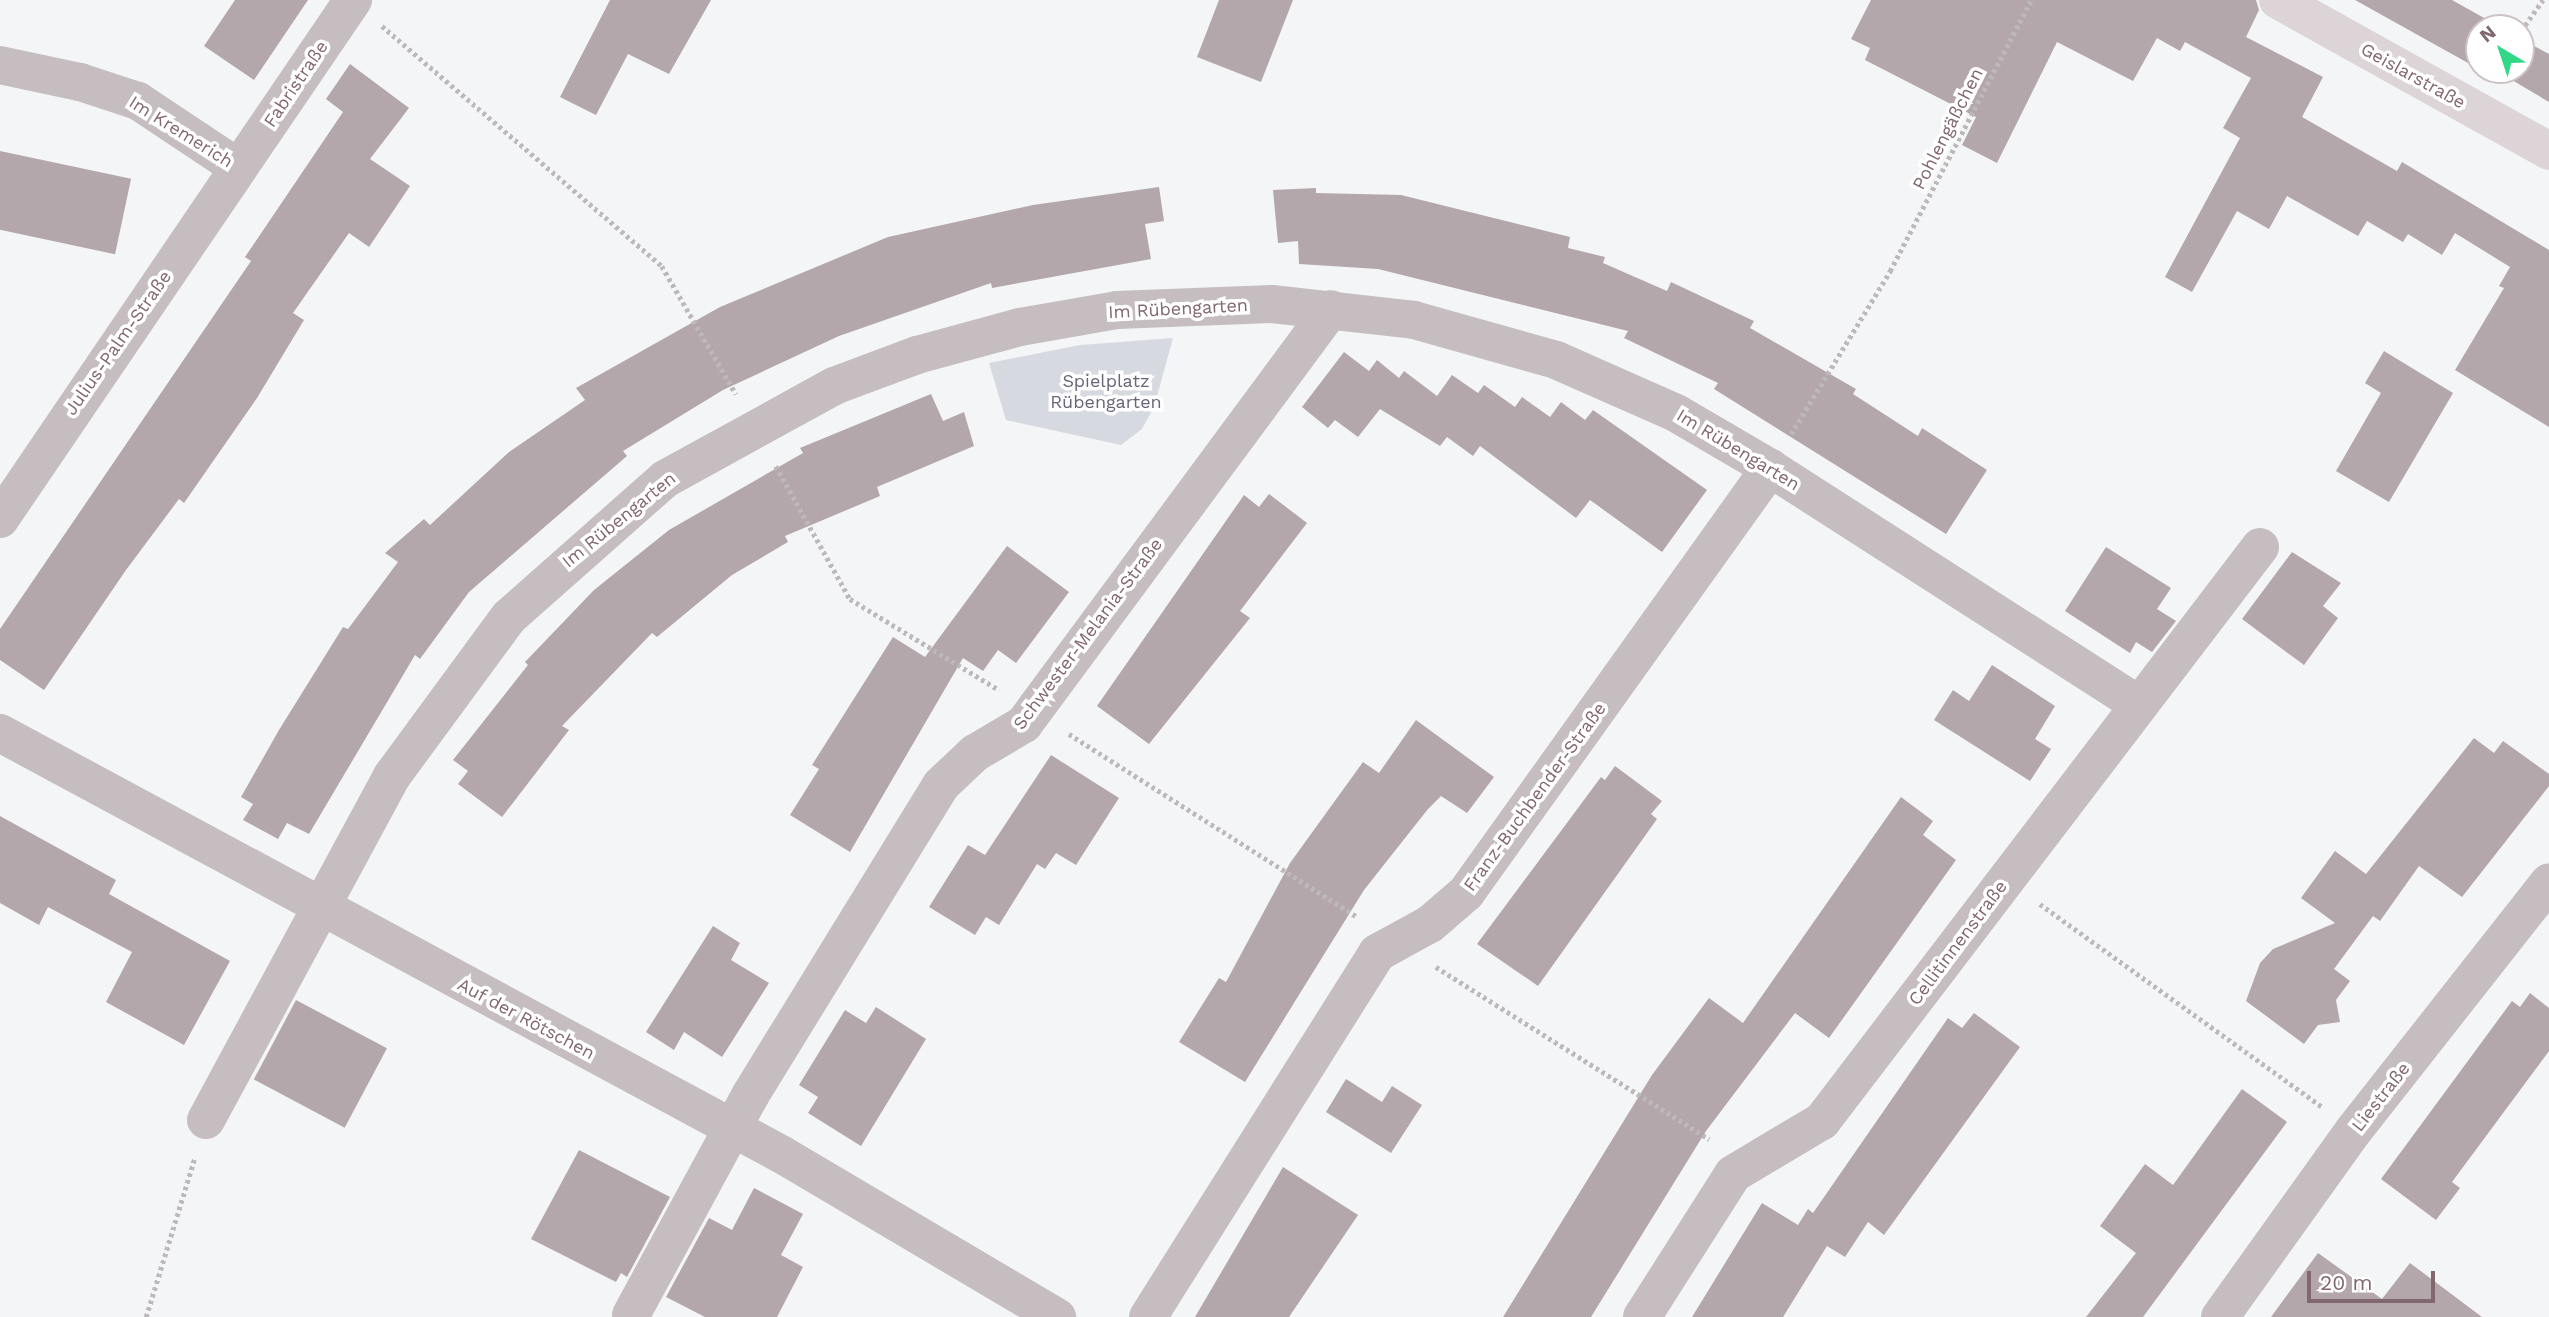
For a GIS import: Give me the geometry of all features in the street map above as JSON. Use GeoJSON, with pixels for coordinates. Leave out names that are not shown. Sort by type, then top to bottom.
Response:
{"type":"FeatureCollection","features":[{"type":"Feature","properties":{"kind":"street","name":"Fabristraße"},"geometry":{"type":"LineString","coordinates":[[239,168],[353,0]]}},
{"type":"Feature","properties":{"kind":"street","name":"Geislarstraße"},"geometry":{"type":"LineString","coordinates":[[2278,0],[2549,151]]}},
{"type":"Feature","properties":{"kind":"street","name":"Im Kremerich"},"geometry":{"type":"LineString","coordinates":[[0,65],[80,82],[138,101],[239,168]]}},
{"type":"Feature","properties":{"kind":"street","name":"Julius-Palm-Straße"},"geometry":{"type":"LineString","coordinates":[[0,519],[239,168]]}},
{"type":"Feature","properties":{"kind":"street","name":"Im Rübengarten"},"geometry":{"type":"LineString","coordinates":[[321,909],[392,776],[509,618],[665,479],[846,381],[917,355],[1020,327],[1117,310],[1272,304],[1331,309],[1414,320],[1556,360],[1676,413],[1770,468],[2138,704]]}},
{"type":"Feature","properties":{"kind":"street","name":"Schwester-Melania-Straße"},"geometry":{"type":"LineString","coordinates":[[732,1128],[942,785],[959,765],[1015,732],[1034,711],[1331,309]]}},
{"type":"Feature","properties":{"kind":"street","name":"Franz-Buchbender-Straße"},"geometry":{"type":"LineString","coordinates":[[1148,1317],[1377,953],[1430,924],[1466,893],[1770,468]]}},
{"type":"Feature","properties":{"kind":"street","name":"Cellitinnenstraße"},"geometry":{"type":"LineString","coordinates":[[1642,1317],[1733,1174],[1822,1121],[2260,547]]}},
{"type":"Feature","properties":{"kind":"street","name":"Auf der Rötschen"},"geometry":{"type":"LineString","coordinates":[[0,733],[321,909],[732,1128],[1057,1317]]}},
{"type":"Feature","properties":{"kind":"street","name":"Liestraße"},"geometry":{"type":"LineString","coordinates":[[2220,1317],[2354,1130],[2549,883]]}},
{"type":"Feature","properties":{"kind":"street"},"geometry":{"type":"LineString","coordinates":[[206,1120],[321,909]]}},
{"type":"Feature","properties":{"kind":"street"},"geometry":{"type":"LineString","coordinates":[[631,1315],[732,1128]]}},
{"type":"Feature","properties":{"kind":"path"},"geometry":{"type":"LineString","coordinates":[[353,0],[662,266],[850,599],[1034,711],[1749,1164]]}},
{"type":"Feature","properties":{"kind":"path","name":"Pohlengäßchen"},"geometry":{"type":"LineString","coordinates":[[1770,468],[1890,271],[2031,0]]}},
{"type":"Feature","properties":{"kind":"path"},"geometry":{"type":"LineString","coordinates":[[2005,879],[2354,1130]]}},
{"type":"Feature","properties":{"kind":"path"},"geometry":{"type":"LineString","coordinates":[[146,1317],[206,1120]]}},
{"type":"Feature","properties":{"kind":"green space","name":"Spielplatz Rübengarten"},"geometry":{"type":"Polygon","coordinates":[[[1173,338],[1154,407],[1142,429],[1121,445],[1006,420],[989,363],[1080,345],[1173,338]]]}},
{"type":"Feature","properties":{"kind":"building"},"geometry":{"type":"Polygon","coordinates":[[[235,0],[308,0],[254,80],[204,46],[235,0]]]}},
{"type":"Feature","properties":{"kind":"building"},"geometry":{"type":"Polygon","coordinates":[[[610,0],[711,0],[669,74],[628,54],[596,115],[560,97],[610,0]]]}},
{"type":"Feature","properties":{"kind":"building"},"geometry":{"type":"Polygon","coordinates":[[[1219,0],[1293,0],[1261,82],[1197,57],[1219,0]]]}},
{"type":"Feature","properties":{"kind":"building"},"geometry":{"type":"Polygon","coordinates":[[[1871,0],[2256,0],[2259,10],[2246,37],[2323,77],[2302,117],[2397,171],[2402,162],[2549,250],[2549,427],[2455,370],[2504,288],[2499,286],[2510,267],[2455,233],[2442,255],[2408,234],[2403,242],[2367,221],[2358,236],[2287,196],[2269,229],[2237,211],[2192,292],[2165,277],[2240,138],[2223,128],[2251,78],[2185,42],[2180,51],[2157,38],[2133,81],[2057,42],[1997,163],[1962,145],[1976,117],[1865,60],[1870,48],[1851,39],[1871,0]]]}},
{"type":"Feature","properties":{"kind":"building"},"geometry":{"type":"Polygon","coordinates":[[[2355,0],[2452,0],[2477,14],[2465,14],[2465,61],[2355,0]]]}},
{"type":"Feature","properties":{"kind":"building"},"geometry":{"type":"Polygon","coordinates":[[[2535,46],[2549,54],[2549,102],[2519,84],[2535,84],[2535,46]]]}},
{"type":"Feature","properties":{"kind":"building"},"geometry":{"type":"Polygon","coordinates":[[[350,64],[409,108],[370,159],[410,186],[369,247],[349,233],[293,313],[304,320],[257,398],[184,503],[179,499],[126,570],[44,690],[0,660],[0,629],[251,261],[245,257],[343,112],[326,99],[350,64]]]}},
{"type":"Feature","properties":{"kind":"building"},"geometry":{"type":"Polygon","coordinates":[[[0,151],[131,179],[115,254],[0,230],[0,151]]]}},
{"type":"Feature","properties":{"kind":"building"},"geometry":{"type":"Polygon","coordinates":[[[1159,187],[1164,221],[1145,224],[1151,259],[992,288],[991,283],[839,336],[723,390],[623,451],[627,456],[469,592],[420,659],[415,655],[309,834],[287,823],[278,839],[243,820],[253,804],[241,797],[279,730],[343,627],[348,629],[398,562],[385,553],[424,519],[430,525],[509,452],[585,400],[576,388],[720,307],[888,237],[1033,205],[1159,187]]]}},
{"type":"Feature","properties":{"kind":"building"},"geometry":{"type":"Polygon","coordinates":[[[1316,188],[1316,193],[1401,195],[1570,237],[1568,248],[1605,257],[1603,263],[1667,291],[1671,282],[1754,321],[1750,328],[1856,389],[1853,394],[1918,436],[1922,428],[1987,470],[1946,534],[1714,389],[1718,383],[1624,338],[1628,331],[1378,269],[1299,264],[1298,241],[1278,243],[1273,190],[1316,188]]]}},
{"type":"Feature","properties":{"kind":"building"},"geometry":{"type":"Polygon","coordinates":[[[2384,351],[2453,393],[2389,502],[2336,471],[2381,393],[2365,383],[2384,351]]]}},
{"type":"Feature","properties":{"kind":"building"},"geometry":{"type":"Polygon","coordinates":[[[1344,352],[1369,371],[1377,360],[1399,378],[1404,371],[1437,396],[1452,375],[1478,393],[1484,385],[1515,407],[1522,397],[1550,417],[1561,402],[1585,420],[1593,410],[1707,490],[1662,552],[1590,500],[1576,518],[1480,446],[1473,456],[1447,437],[1440,446],[1380,409],[1358,437],[1335,420],[1328,428],[1302,407],[1344,352]]]}},
{"type":"Feature","properties":{"kind":"building"},"geometry":{"type":"Polygon","coordinates":[[[931,394],[943,421],[964,412],[974,446],[877,487],[880,496],[785,536],[788,542],[732,575],[657,637],[652,633],[562,726],[569,730],[502,817],[458,784],[468,771],[453,760],[528,665],[525,662],[594,590],[669,530],[803,453],[800,448],[931,394]]]}},
{"type":"Feature","properties":{"kind":"building"},"geometry":{"type":"Polygon","coordinates":[[[1269,494],[1307,523],[1240,611],[1250,618],[1149,744],[1097,706],[1244,495],[1259,507],[1269,494]]]}},
{"type":"Feature","properties":{"kind":"building"},"geometry":{"type":"Polygon","coordinates":[[[1007,546],[1069,592],[1016,663],[998,650],[983,671],[963,658],[850,852],[790,815],[819,769],[812,765],[893,637],[925,657],[1007,546]]]}},
{"type":"Feature","properties":{"kind":"building"},"geometry":{"type":"Polygon","coordinates":[[[2106,547],[2171,588],[2157,609],[2176,621],[2152,652],[2136,642],[2130,653],[2065,611],[2106,547]]]}},
{"type":"Feature","properties":{"kind":"building"},"geometry":{"type":"Polygon","coordinates":[[[2292,552],[2341,583],[2323,606],[2338,618],[2304,665],[2242,619],[2292,552]]]}},
{"type":"Feature","properties":{"kind":"building"},"geometry":{"type":"Polygon","coordinates":[[[1992,665],[2055,706],[2035,739],[2051,749],[2030,781],[1934,720],[1953,690],[1969,701],[1992,665]]]}},
{"type":"Feature","properties":{"kind":"building"},"geometry":{"type":"Polygon","coordinates":[[[1416,720],[1494,777],[1467,813],[1441,796],[1428,809],[1364,890],[1245,1082],[1179,1042],[1219,978],[1226,982],[1290,863],[1363,762],[1379,773],[1416,720]]]}},
{"type":"Feature","properties":{"kind":"building"},"geometry":{"type":"Polygon","coordinates":[[[2474,738],[2494,753],[2503,741],[2549,774],[2549,786],[2462,897],[2419,866],[2380,921],[2373,916],[2334,969],[2350,981],[2336,1000],[2340,1022],[2318,1025],[2304,1044],[2246,1001],[2260,963],[2273,949],[2335,923],[2301,898],[2335,851],[2366,874],[2474,738]]]}},
{"type":"Feature","properties":{"kind":"building"},"geometry":{"type":"Polygon","coordinates":[[[1051,755],[1119,798],[1076,865],[1056,853],[1045,869],[1037,864],[999,925],[986,917],[975,935],[929,907],[968,845],[985,855],[1051,755]]]}},
{"type":"Feature","properties":{"kind":"building"},"geometry":{"type":"Polygon","coordinates":[[[1615,766],[1662,801],[1651,814],[1657,819],[1538,986],[1477,944],[1601,777],[1605,780],[1615,766]]]}},
{"type":"Feature","properties":{"kind":"building"},"geometry":{"type":"Polygon","coordinates":[[[1901,797],[1933,821],[1923,835],[1956,860],[1829,1038],[1795,1013],[1706,1131],[1591,1317],[1503,1317],[1652,1075],[1709,998],[1743,1023],[1901,797]]]}},
{"type":"Feature","properties":{"kind":"building"},"geometry":{"type":"Polygon","coordinates":[[[0,816],[116,880],[109,894],[230,961],[184,1045],[106,1002],[132,952],[48,907],[39,925],[0,903],[0,816]]]}},
{"type":"Feature","properties":{"kind":"building"},"geometry":{"type":"Polygon","coordinates":[[[713,926],[740,943],[731,960],[769,983],[722,1057],[684,1032],[674,1050],[646,1032],[713,926]]]}},
{"type":"Feature","properties":{"kind":"building"},"geometry":{"type":"Polygon","coordinates":[[[2530,993],[2549,1008],[2549,1051],[2452,1182],[2460,1188],[2436,1220],[2381,1179],[2512,1001],[2520,1007],[2530,993]]]}},
{"type":"Feature","properties":{"kind":"building"},"geometry":{"type":"Polygon","coordinates":[[[296,1000],[387,1048],[345,1128],[254,1079],[296,1000]]]}},
{"type":"Feature","properties":{"kind":"building"},"geometry":{"type":"Polygon","coordinates":[[[876,1007],[926,1039],[861,1146],[808,1113],[818,1097],[799,1085],[845,1010],[866,1023],[876,1007]]]}},
{"type":"Feature","properties":{"kind":"building"},"geometry":{"type":"Polygon","coordinates":[[[1974,1013],[2020,1047],[1884,1235],[1868,1222],[1845,1257],[1827,1246],[1783,1317],[1692,1317],[1762,1203],[1798,1225],[1808,1209],[1813,1213],[1948,1018],[1962,1028],[1974,1013]]]}},
{"type":"Feature","properties":{"kind":"building"},"geometry":{"type":"Polygon","coordinates":[[[1346,1079],[1382,1102],[1392,1086],[1422,1105],[1391,1153],[1326,1112],[1346,1079]]]}},
{"type":"Feature","properties":{"kind":"building"},"geometry":{"type":"Polygon","coordinates":[[[2242,1089],[2287,1122],[2143,1317],[2086,1317],[2136,1253],[2100,1226],[2145,1164],[2173,1185],[2242,1089]]]}},
{"type":"Feature","properties":{"kind":"building"},"geometry":{"type":"Polygon","coordinates":[[[579,1150],[670,1197],[627,1277],[621,1273],[616,1282],[531,1239],[579,1150]]]}},
{"type":"Feature","properties":{"kind":"building"},"geometry":{"type":"Polygon","coordinates":[[[1283,1167],[1358,1215],[1289,1317],[1195,1317],[1283,1167]]]}},
{"type":"Feature","properties":{"kind":"building"},"geometry":{"type":"Polygon","coordinates":[[[754,1188],[803,1214],[781,1255],[803,1267],[777,1317],[705,1317],[666,1297],[709,1218],[732,1230],[754,1188]]]}},
{"type":"Feature","properties":{"kind":"building"},"geometry":{"type":"Polygon","coordinates":[[[2318,1253],[2382,1299],[2410,1263],[2482,1317],[2271,1317],[2318,1253]]]}}]}
